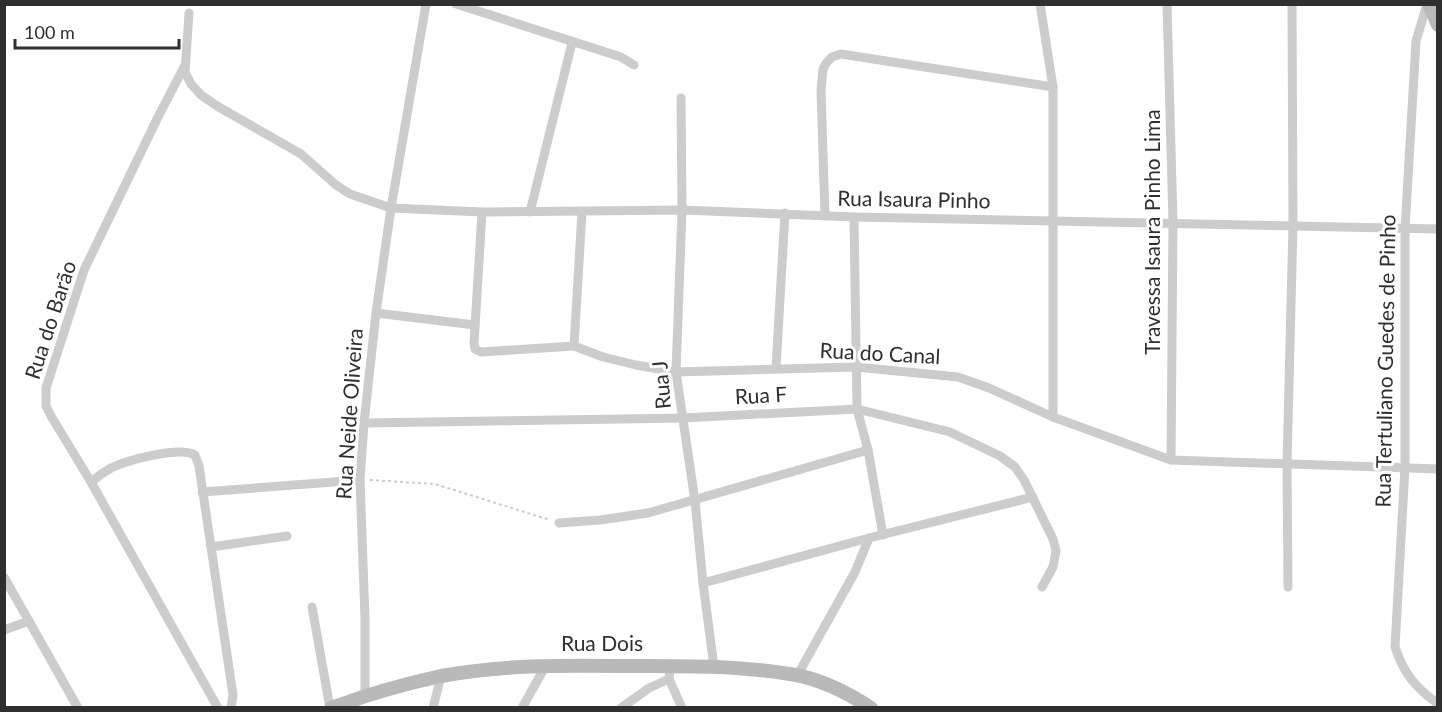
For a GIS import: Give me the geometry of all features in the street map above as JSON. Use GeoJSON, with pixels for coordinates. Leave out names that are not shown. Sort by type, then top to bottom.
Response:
{"type":"FeatureCollection","features":[{"type":"Feature","properties":{"kind":"street","name":"Rua Neide Oliveira"},"geometry":{"type":"LineString","coordinates":[[365,696],[365,618],[360,480],[364,423],[391,208],[426,4]]}},
{"type":"Feature","properties":{"kind":"street"},"geometry":{"type":"LineString","coordinates":[[456,4],[621,57],[634,65]]}},
{"type":"Feature","properties":{"kind":"street"},"geometry":{"type":"LineString","coordinates":[[1040,4],[1053,87],[1053,417]]}},
{"type":"Feature","properties":{"kind":"street","name":"Travessa Isaura Pinho Lima"},"geometry":{"type":"LineString","coordinates":[[1167,4],[1173,222],[1171,460]]}},
{"type":"Feature","properties":{"kind":"street"},"geometry":{"type":"LineString","coordinates":[[1288,587],[1287,464],[1293,225],[1292,4]]}},
{"type":"Feature","properties":{"kind":"street"},"geometry":{"type":"LineString","coordinates":[[1428,4],[1437,26]]}},
{"type":"Feature","properties":{"kind":"street","name":"Rua Tertuliano Guedes de Pinho"},"geometry":{"type":"LineString","coordinates":[[1428,4],[1416,41],[1405,229],[1405,467],[1395,647],[1401,666],[1412,682],[1437,704]]}},
{"type":"Feature","properties":{"kind":"street"},"geometry":{"type":"LineString","coordinates":[[185,65],[189,13]]}},
{"type":"Feature","properties":{"kind":"street"},"geometry":{"type":"LineString","coordinates":[[530,212],[572,43]]}},
{"type":"Feature","properties":{"kind":"street"},"geometry":{"type":"LineString","coordinates":[[825,216],[820,91],[823,69],[832,57],[841,54],[1053,87]]}},
{"type":"Feature","properties":{"kind":"street","name":"Rua Isaura Pinho"},"geometry":{"type":"LineString","coordinates":[[185,65],[190,84],[201,95],[301,154],[336,185],[350,194],[391,208],[482,212],[682,210],[854,217],[1437,229]]}},
{"type":"Feature","properties":{"kind":"street","name":"Rua do Barão"},"geometry":{"type":"LineString","coordinates":[[185,65],[84,270],[46,388],[46,406],[218,708]]}},
{"type":"Feature","properties":{"kind":"street","name":"Rua J"},"geometry":{"type":"LineString","coordinates":[[681,98],[682,210],[676,372],[695,501],[714,667]]}},
{"type":"Feature","properties":{"kind":"street"},"geometry":{"type":"LineString","coordinates":[[482,212],[475,325],[475,349],[481,352],[574,346],[582,212]]}},
{"type":"Feature","properties":{"kind":"street"},"geometry":{"type":"LineString","coordinates":[[776,368],[785,213]]}},
{"type":"Feature","properties":{"kind":"street"},"geometry":{"type":"LineString","coordinates":[[854,217],[856,409],[868,450],[883,536]]}},
{"type":"Feature","properties":{"kind":"street"},"geometry":{"type":"LineString","coordinates":[[376,313],[475,325]]}},
{"type":"Feature","properties":{"kind":"street","name":"Rua do Canal"},"geometry":{"type":"LineString","coordinates":[[574,346],[603,357],[676,372],[856,367],[958,377],[989,387],[1053,417],[1171,460],[1437,469]]}},
{"type":"Feature","properties":{"kind":"street","name":"Rua F"},"geometry":{"type":"LineString","coordinates":[[364,423],[683,418],[856,409],[950,432],[1000,456],[1014,467],[1033,497],[1053,539],[1056,551],[1053,567],[1042,587]]}},
{"type":"Feature","properties":{"kind":"street"},"geometry":{"type":"LineString","coordinates":[[559,523],[648,513],[868,450]]}},
{"type":"Feature","properties":{"kind":"street"},"geometry":{"type":"LineString","coordinates":[[91,482],[111,468],[135,460],[183,452],[195,455],[199,466],[233,695],[231,708]]}},
{"type":"Feature","properties":{"kind":"street"},"geometry":{"type":"LineString","coordinates":[[202,492],[360,480]]}},
{"type":"Feature","properties":{"kind":"street"},"geometry":{"type":"LineString","coordinates":[[703,583],[1033,497]]}},
{"type":"Feature","properties":{"kind":"street"},"geometry":{"type":"LineString","coordinates":[[211,547],[287,536]]}},
{"type":"Feature","properties":{"kind":"street"},"geometry":{"type":"LineString","coordinates":[[797,675],[855,572],[869,538]]}},
{"type":"Feature","properties":{"kind":"street"},"geometry":{"type":"LineString","coordinates":[[4,577],[78,708]]}},
{"type":"Feature","properties":{"kind":"street"},"geometry":{"type":"LineString","coordinates":[[312,607],[331,707]]}},
{"type":"Feature","properties":{"kind":"street"},"geometry":{"type":"LineString","coordinates":[[4,630],[29,621]]}},
{"type":"Feature","properties":{"kind":"street"},"geometry":{"type":"LineString","coordinates":[[522,708],[546,665]]}},
{"type":"Feature","properties":{"kind":"street","name":"Rua Dois"},"geometry":{"type":"LineString","coordinates":[[331,707],[441,676],[546,665],[669,672],[714,667],[797,675],[828,686],[851,702],[871,708]]}},
{"type":"Feature","properties":{"kind":"street"},"geometry":{"type":"LineString","coordinates":[[621,708],[669,672],[682,708]]}},
{"type":"Feature","properties":{"kind":"street"},"geometry":{"type":"LineString","coordinates":[[433,708],[441,676]]}},
{"type":"Feature","properties":{"kind":"path"},"geometry":{"type":"LineString","coordinates":[[360,480],[435,484],[559,523]]}}]}
